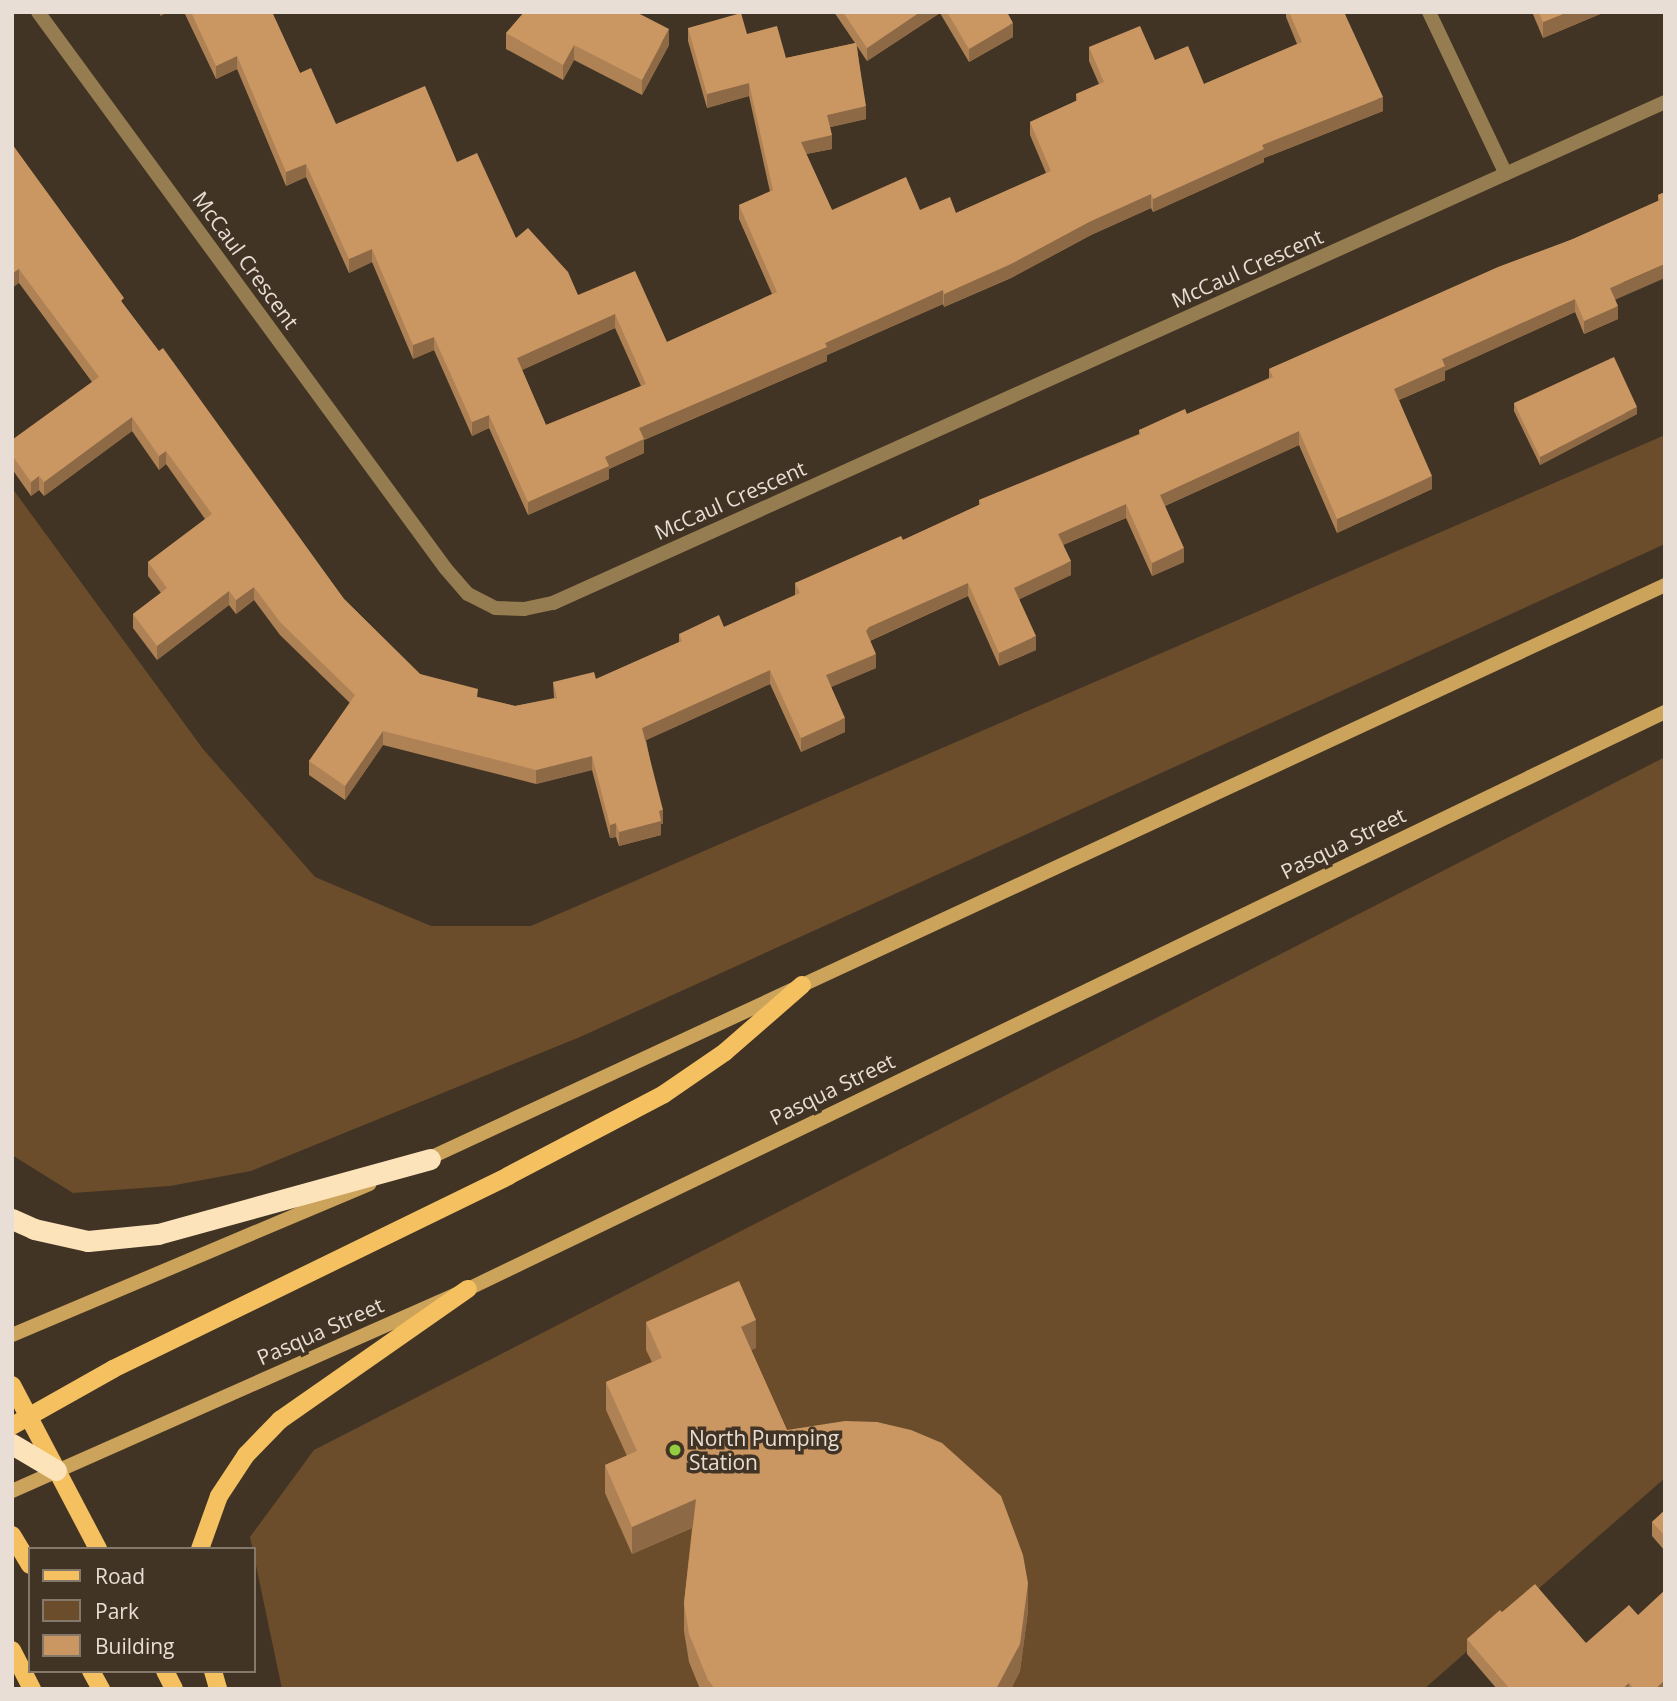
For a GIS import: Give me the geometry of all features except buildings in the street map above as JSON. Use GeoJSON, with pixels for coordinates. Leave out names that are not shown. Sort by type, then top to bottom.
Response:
{"type":"FeatureCollection","features":[{"type":"Feature","properties":{"kind":"highway"},"geometry":{"type":"LineString","coordinates":[[12,1219],[34,1229],[88,1241],[158,1234],[430,1159]]}},
{"type":"Feature","properties":{"kind":"highway"},"geometry":{"type":"LineString","coordinates":[[12,1444],[56,1470]]}},
{"type":"Feature","properties":{"kind":"main road"},"geometry":{"type":"LineString","coordinates":[[12,1335],[430,1159],[1665,585]]}},
{"type":"Feature","properties":{"kind":"main road","name":"Pasqua Street"},"geometry":{"type":"LineString","coordinates":[[12,1491],[468,1290],[1665,712]]}},
{"type":"Feature","properties":{"kind":"main road"},"geometry":{"type":"LineString","coordinates":[[12,1426],[27,1414],[664,1094],[725,1052],[802,985]]}},
{"type":"Feature","properties":{"kind":"main road"},"geometry":{"type":"LineString","coordinates":[[201,1547],[219,1496],[246,1455],[280,1420],[468,1290]]}},
{"type":"Feature","properties":{"kind":"main road"},"geometry":{"type":"LineString","coordinates":[[12,1385],[98,1547]]}},
{"type":"Feature","properties":{"kind":"main road"},"geometry":{"type":"LineString","coordinates":[[12,1535],[28,1562]]}},
{"type":"Feature","properties":{"kind":"main road"},"geometry":{"type":"LineString","coordinates":[[12,1650],[32,1689]]}},
{"type":"Feature","properties":{"kind":"main road"},"geometry":{"type":"LineString","coordinates":[[92,1673],[101,1689]]}},
{"type":"Feature","properties":{"kind":"main road"},"geometry":{"type":"LineString","coordinates":[[165,1673],[174,1689]]}},
{"type":"Feature","properties":{"kind":"street","name":"McCaul Crescent"},"geometry":{"type":"LineString","coordinates":[[38,12],[446,569],[468,594],[495,608],[524,609],[553,603],[1665,102]]}},
{"type":"Feature","properties":{"kind":"street"},"geometry":{"type":"LineString","coordinates":[[1429,12],[1506,174]]}},
{"type":"Feature","properties":{"kind":"green space"},"geometry":{"type":"Polygon","coordinates":[[[1665,435],[1665,544],[580,1037],[251,1171],[170,1186],[73,1193],[12,1155],[12,488],[203,749],[315,877],[431,926],[531,926],[1665,435]]]}},
{"type":"Feature","properties":{"kind":"green space"},"geometry":{"type":"Polygon","coordinates":[[[1665,757],[1665,1478],[1424,1689],[282,1689],[256,1566],[256,1547],[252,1547],[250,1537],[314,1450],[1665,757]]]}},
{"type":"Feature","properties":{"kind":"place","name":"North Pumping Station"},"geometry":{"type":"Point","coordinates":[675,1450]}}]}
